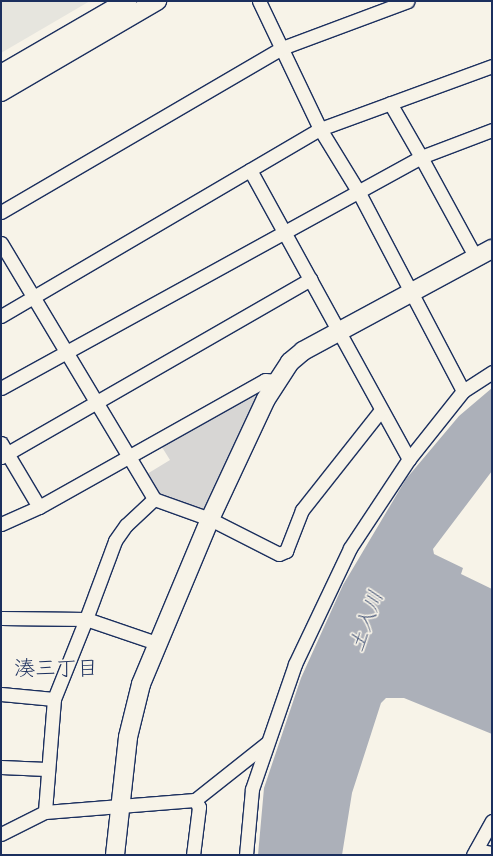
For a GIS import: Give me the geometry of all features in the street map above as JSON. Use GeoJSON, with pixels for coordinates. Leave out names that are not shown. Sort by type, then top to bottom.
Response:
{"type":"FeatureCollection","features":[{"type":"Feature","properties":{"kind":"street"},"geometry":{"type":"LineString","coordinates":[[1,74],[127,1]]}},
{"type":"Feature","properties":{"kind":"street"},"geometry":{"type":"LineString","coordinates":[[1,92],[158,1]]}},
{"type":"Feature","properties":{"kind":"street"},"geometry":{"type":"LineString","coordinates":[[259,1],[320,129],[358,191],[412,291],[463,391]]}},
{"type":"Feature","properties":{"kind":"street"},"geometry":{"type":"LineString","coordinates":[[1,212],[282,48],[408,1]]}},
{"type":"Feature","properties":{"kind":"street"},"geometry":{"type":"LineString","coordinates":[[1,316],[320,129],[492,66]]}},
{"type":"Feature","properties":{"kind":"street"},"geometry":{"type":"LineString","coordinates":[[390,103],[476,258]]}},
{"type":"Feature","properties":{"kind":"street"},"geometry":{"type":"LineString","coordinates":[[1,388],[421,157],[492,130]]}},
{"type":"Feature","properties":{"kind":"street"},"geometry":{"type":"LineString","coordinates":[[250,170],[409,459]]}},
{"type":"Feature","properties":{"kind":"street"},"geometry":{"type":"LineString","coordinates":[[1,243],[65,354],[154,499],[210,519],[279,554],[286,551],[302,510],[381,410]]}},
{"type":"Feature","properties":{"kind":"street"},"geometry":{"type":"LineString","coordinates":[[115,855],[119,808],[133,711],[156,643],[210,519],[278,382],[303,352],[412,291],[492,249]]}},
{"type":"Feature","properties":{"kind":"street"},"geometry":{"type":"LineString","coordinates":[[39,507],[3,452],[96,404],[310,279]]}},
{"type":"Feature","properties":{"kind":"street"},"geometry":{"type":"LineString","coordinates":[[246,855],[252,789],[267,743],[318,611],[371,512],[409,459],[463,391],[492,372]]}},
{"type":"Feature","properties":{"kind":"street"},"geometry":{"type":"LineString","coordinates":[[1,524],[39,507],[128,455],[265,380],[278,382]]}},
{"type":"Feature","properties":{"kind":"street"},"geometry":{"type":"LineString","coordinates":[[45,812],[46,769],[54,699],[115,541],[154,499]]}},
{"type":"Feature","properties":{"kind":"street"},"geometry":{"type":"LineString","coordinates":[[1,618],[86,619],[156,643]]}},
{"type":"Feature","properties":{"kind":"street"},"geometry":{"type":"LineString","coordinates":[[1,694],[54,699]]}},
{"type":"Feature","properties":{"kind":"street"},"geometry":{"type":"LineString","coordinates":[[1,834],[45,812],[119,808],[195,800],[267,743]]}},
{"type":"Feature","properties":{"kind":"street"},"geometry":{"type":"LineString","coordinates":[[1,767],[46,769]]}},
{"type":"Feature","properties":{"kind":"street"},"geometry":{"type":"LineString","coordinates":[[193,855],[199,807],[195,800]]}},
{"type":"Feature","properties":{"kind":"street"},"geometry":{"type":"LineString","coordinates":[[492,821],[474,853],[492,853]]}},
{"type":"Feature","properties":{"kind":"shaded area"},"geometry":{"type":"Polygon","coordinates":[[[1,1],[90,1],[1,53],[1,1]]]}},
{"type":"Feature","properties":{"kind":"shaded area"},"geometry":{"type":"Polygon","coordinates":[[[259,390],[204,514],[159,494],[147,474],[170,460],[160,444],[259,390]]]}},
{"type":"Feature","properties":{"kind":"water","name":"土入川"},"geometry":{"type":"Polygon","coordinates":[[[492,388],[492,471],[433,549],[434,554],[463,568],[461,574],[492,589],[492,734],[404,698],[386,698],[381,703],[352,793],[342,855],[258,855],[264,788],[301,678],[343,585],[406,479],[459,416],[492,388]]]}},
{"type":"Feature","properties":{"kind":"district","name":"湊三丁目"},"geometry":{"type":"Point","coordinates":[56,668]}}]}
